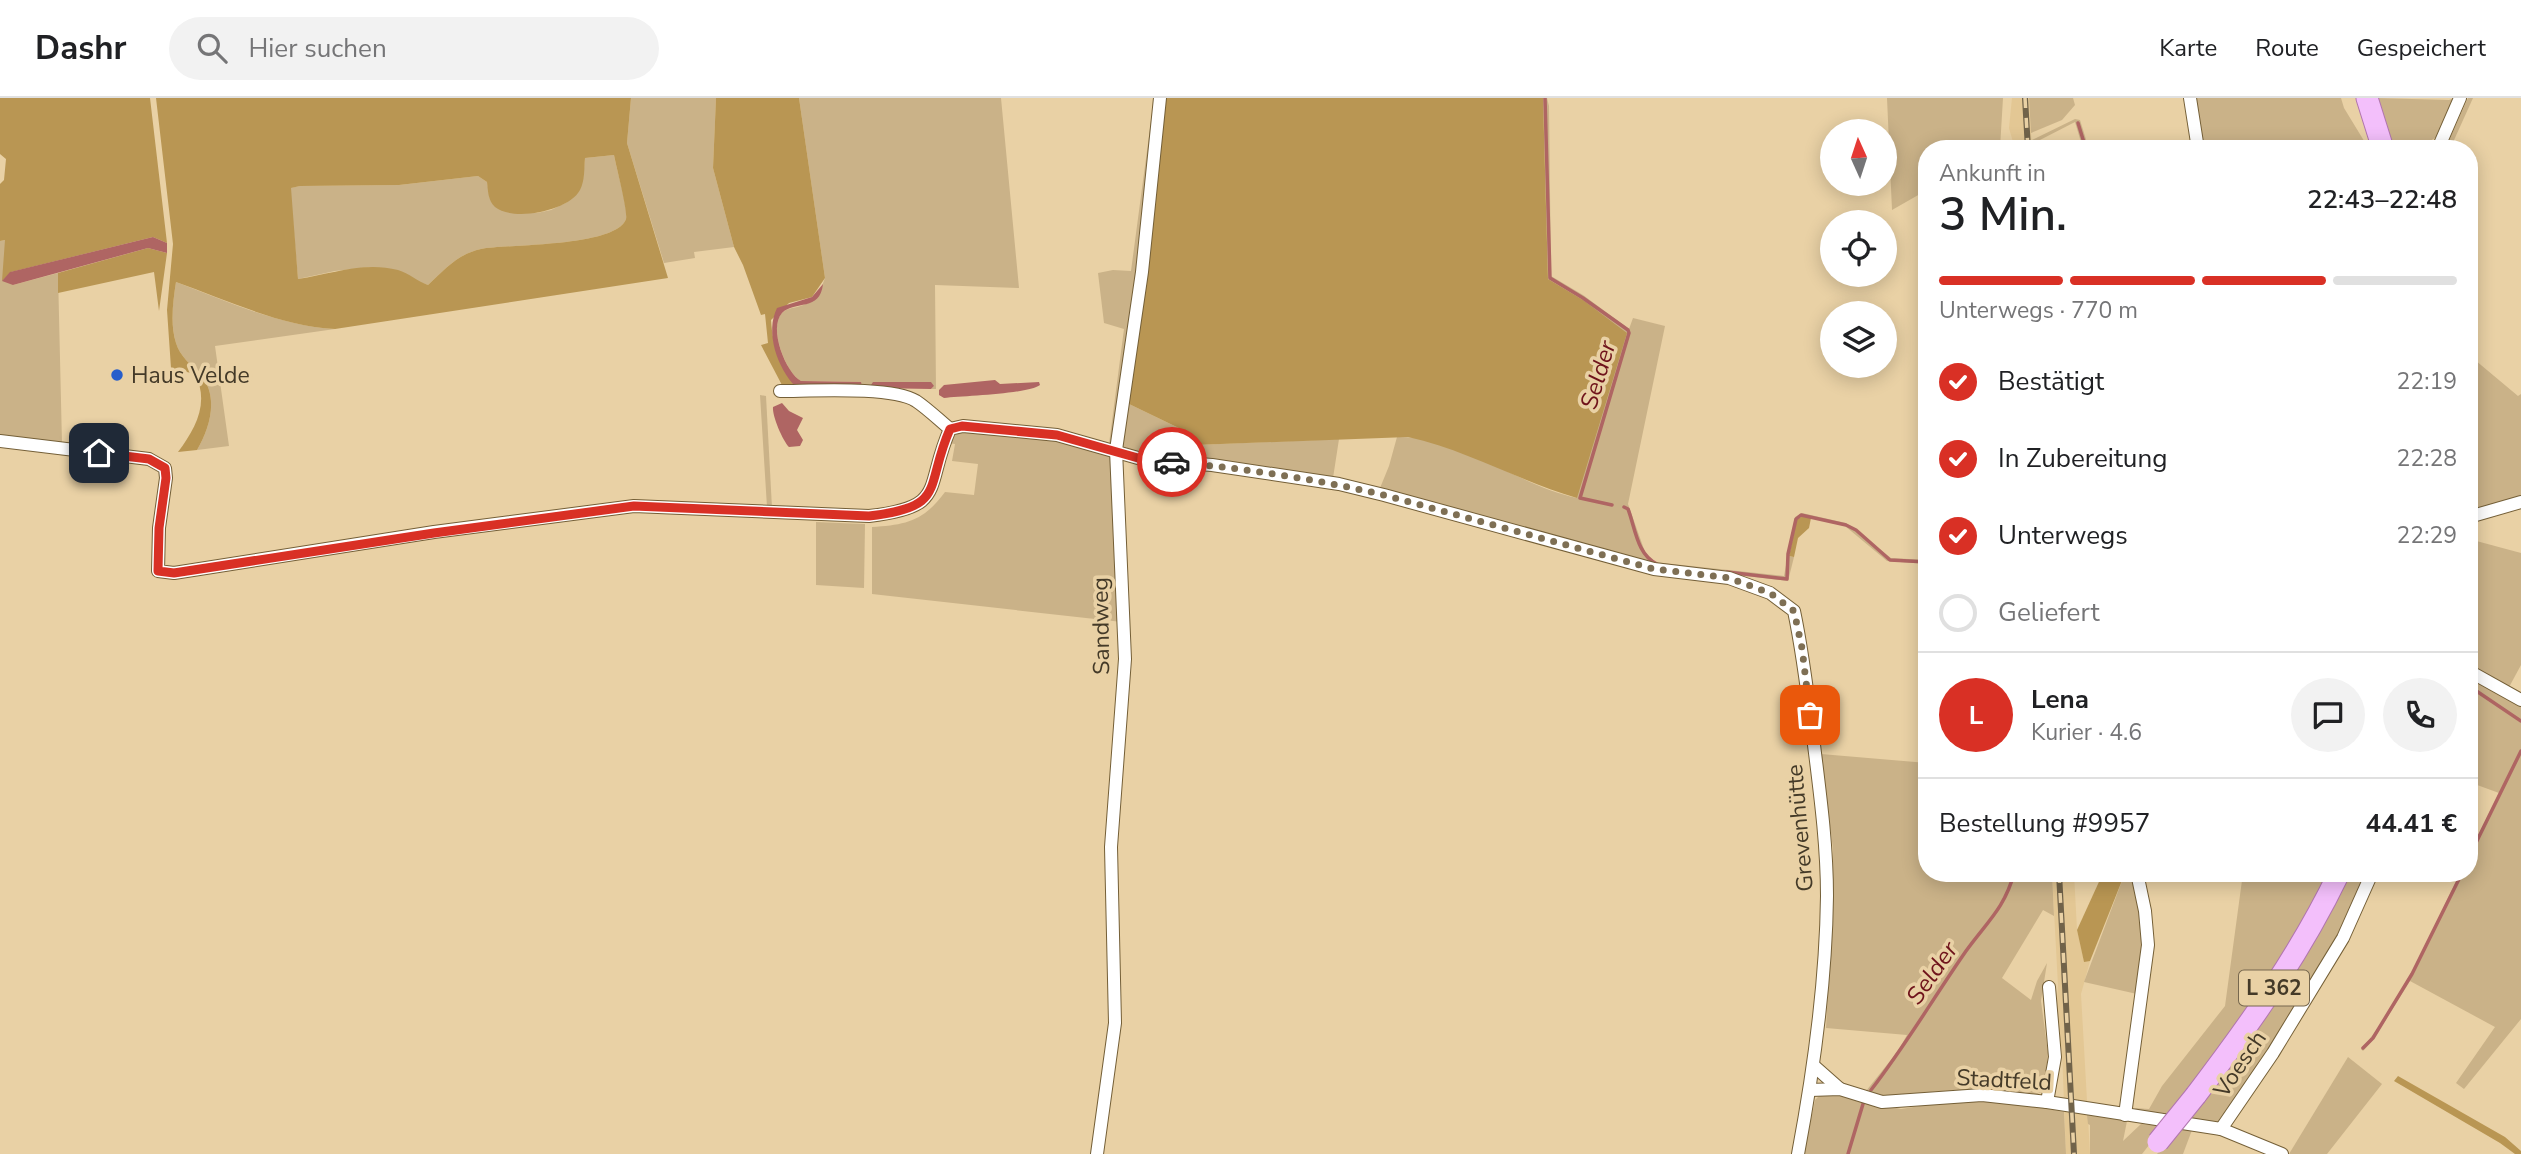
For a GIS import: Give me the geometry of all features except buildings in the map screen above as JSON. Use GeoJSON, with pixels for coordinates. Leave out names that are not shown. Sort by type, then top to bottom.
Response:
{"type":"FeatureCollection","features":[{"type":"Feature","properties":{"kind":"main road"},"geometry":{"type":"LineString","coordinates":[[2367,98],[2380,140]]}},
{"type":"Feature","properties":{"kind":"main road","name":"L 362"},"geometry":{"type":"LineString","coordinates":[[2154,1148],[2280,980],[2315,922],[2335,882]]}},
{"type":"Feature","properties":{"kind":"street","name":"Sandweg"},"geometry":{"type":"LineString","coordinates":[[1097,1154],[1115,1023],[1111,847],[1125,659],[1116,450],[1143,259],[1160,98]]}},
{"type":"Feature","properties":{"kind":"street"},"geometry":{"type":"LineString","coordinates":[[2190,98],[2196,140]]}},
{"type":"Feature","properties":{"kind":"street"},"geometry":{"type":"LineString","coordinates":[[2442,140],[2460,98]]}},
{"type":"Feature","properties":{"kind":"street"},"geometry":{"type":"LineString","coordinates":[[780,391],[871,392],[895,395],[915,400],[950,429]]}},
{"type":"Feature","properties":{"kind":"street"},"geometry":{"type":"LineString","coordinates":[[950,429],[962,426],[1057,435],[1116,450]]}},
{"type":"Feature","properties":{"kind":"street"},"geometry":{"type":"LineString","coordinates":[[0,441],[149,459],[165,468],[158,571],[174,573],[423,534],[634,506],[869,516],[897,513],[917,505],[932,490],[943,444],[950,429]]}},
{"type":"Feature","properties":{"kind":"street","name":"Grevenhütte"},"geometry":{"type":"LineString","coordinates":[[1116,450],[1145,460],[1237,469],[1339,484],[1654,569],[1729,578],[1770,593],[1794,611],[1802,648],[1825,837],[1827,896],[1814,1066],[1798,1154]]}},
{"type":"Feature","properties":{"kind":"street"},"geometry":{"type":"LineString","coordinates":[[2478,514],[2521,502]]}},
{"type":"Feature","properties":{"kind":"street"},"geometry":{"type":"LineString","coordinates":[[2478,676],[2521,700]]}},
{"type":"Feature","properties":{"kind":"street"},"geometry":{"type":"LineString","coordinates":[[2125,1115],[2148,945],[2139,882]]}},
{"type":"Feature","properties":{"kind":"street","name":"Voesch"},"geometry":{"type":"LineString","coordinates":[[2221,1129],[2273,1054],[2343,938],[2368,882]]}},
{"type":"Feature","properties":{"kind":"street"},"geometry":{"type":"LineString","coordinates":[[2047,1102],[2055,1057],[2049,987]]}},
{"type":"Feature","properties":{"kind":"street","name":"Stadtfeld"},"geometry":{"type":"LineString","coordinates":[[1814,1066],[1840,1089]]}},
{"type":"Feature","properties":{"kind":"street","name":"Stadtfeld"},"geometry":{"type":"LineString","coordinates":[[1810,1090],[1840,1089],[1882,1102],[1982,1095],[2047,1102],[2221,1129],[2283,1154]]}},
{"type":"Feature","properties":{"kind":"shaded area"},"geometry":{"type":"Polygon","coordinates":[[[0,98],[150,98],[167,243],[153,237],[11,272],[2,281],[5,240],[0,241],[0,184],[4,180],[6,159],[0,154],[0,98]]]}},
{"type":"Feature","properties":{"kind":"shaded area"},"geometry":{"type":"Polygon","coordinates":[[[156,98],[631,98],[627,143],[668,278],[335,329],[274,318],[176,282],[173,321],[176,343],[183,356],[205,382],[211,401],[209,422],[197,450],[178,452],[195,425],[201,395],[195,374],[171,368],[167,310],[173,244],[156,98]],[[614,155],[585,158],[583,182],[574,197],[553,209],[527,214],[514,214],[495,207],[490,199],[487,182],[478,176],[399,185],[291,188],[298,279],[373,267],[398,270],[428,285],[452,263],[473,251],[560,243],[603,235],[618,228],[626,219],[614,155]]]}},
{"type":"Feature","properties":{"kind":"shaded area"},"geometry":{"type":"Polygon","coordinates":[[[631,98],[716,98],[713,168],[734,247],[694,252],[695,258],[664,263],[627,143],[631,98]]]}},
{"type":"Feature","properties":{"kind":"shaded area"},"geometry":{"type":"Polygon","coordinates":[[[716,98],[799,98],[825,278],[812,297],[789,303],[771,320],[778,355],[796,387],[783,387],[761,345],[768,343],[765,314],[761,315],[734,247],[713,168],[716,98]]]}},
{"type":"Feature","properties":{"kind":"shaded area"},"geometry":{"type":"Polygon","coordinates":[[[799,98],[1001,98],[1019,288],[935,285],[936,389],[931,389],[934,386],[859,388],[861,382],[801,381],[785,360],[778,339],[778,320],[785,311],[813,300],[819,294],[825,278],[799,98]]]}},
{"type":"Feature","properties":{"kind":"shaded area"},"geometry":{"type":"Polygon","coordinates":[[[1154,98],[1154,146],[1114,442],[1109,444],[1124,329],[1104,323],[1098,273],[1131,271],[1154,98]]]}},
{"type":"Feature","properties":{"kind":"shaded area"},"geometry":{"type":"Polygon","coordinates":[[[1163,98],[1543,98],[1548,279],[1583,300],[1627,333],[1577,498],[1451,450],[1408,437],[1195,445],[1183,430],[1127,403],[1163,98]]]}},
{"type":"Feature","properties":{"kind":"shaded area"},"geometry":{"type":"Polygon","coordinates":[[[1543,98],[1547,98],[1549,106],[1551,276],[1583,295],[1629,329],[1633,318],[1665,326],[1628,504],[1645,552],[1654,562],[1784,576],[1795,517],[1802,513],[1846,523],[1891,558],[1918,560],[1918,563],[1887,561],[1845,526],[1803,516],[1797,519],[1789,556],[1794,557],[1788,581],[1657,566],[1380,488],[1397,437],[1444,444],[1554,492],[1577,498],[1583,300],[1548,279],[1543,98]]]}},
{"type":"Feature","properties":{"kind":"shaded area"},"geometry":{"type":"Polygon","coordinates":[[[1887,98],[2003,98],[2000,140],[1918,140],[1918,195],[1892,210],[1891,196],[1897,196],[1897,119],[1888,119],[1887,98]]]}},
{"type":"Feature","properties":{"kind":"shaded area"},"geometry":{"type":"Polygon","coordinates":[[[2012,98],[2029,98],[2031,140],[2012,140],[2009,128],[2012,98]]]}},
{"type":"Feature","properties":{"kind":"shaded area"},"geometry":{"type":"Polygon","coordinates":[[[2029,98],[2073,98],[2075,105],[2062,120],[2031,133],[2029,98]]]}},
{"type":"Feature","properties":{"kind":"shaded area"},"geometry":{"type":"Polygon","coordinates":[[[2196,98],[2341,98],[2364,140],[2203,140],[2196,98]]]}},
{"type":"Feature","properties":{"kind":"shaded area"},"geometry":{"type":"Polygon","coordinates":[[[2375,98],[2455,98],[2434,139],[2389,140],[2375,98]]]}},
{"type":"Feature","properties":{"kind":"shaded area"},"geometry":{"type":"Polygon","coordinates":[[[2468,98],[2473,98],[2454,140],[2449,140],[2468,98]]]}},
{"type":"Feature","properties":{"kind":"shaded area"},"geometry":{"type":"Polygon","coordinates":[[[2075,119],[2080,120],[2086,140],[2080,140],[2075,122],[2040,140],[2032,140],[2075,119]]]}},
{"type":"Feature","properties":{"kind":"shaded area"},"geometry":{"type":"Polygon","coordinates":[[[614,155],[626,219],[618,228],[603,235],[560,243],[473,251],[452,263],[428,285],[369,267],[298,279],[290,188],[399,185],[478,176],[487,182],[490,199],[537,213],[567,202],[583,179],[585,158],[614,155]]]}},
{"type":"Feature","properties":{"kind":"shaded area"},"geometry":{"type":"Polygon","coordinates":[[[153,237],[167,243],[167,253],[148,248],[13,285],[2,281],[10,272],[153,237]]]}},
{"type":"Feature","properties":{"kind":"shaded area"},"geometry":{"type":"Polygon","coordinates":[[[5,240],[13,285],[58,273],[62,444],[0,437],[0,241],[5,240]]]}},
{"type":"Feature","properties":{"kind":"shaded area"},"geometry":{"type":"Polygon","coordinates":[[[148,248],[167,253],[159,311],[154,272],[58,293],[58,273],[148,248]]]}},
{"type":"Feature","properties":{"kind":"shaded area"},"geometry":{"type":"Polygon","coordinates":[[[176,282],[274,318],[335,329],[215,346],[229,446],[197,450],[209,422],[211,401],[205,382],[183,356],[176,343],[173,305],[176,282]]]}},
{"type":"Feature","properties":{"kind":"shaded area"},"geometry":{"type":"Polygon","coordinates":[[[823,284],[817,299],[782,313],[777,329],[781,350],[790,369],[801,381],[861,382],[862,386],[796,387],[778,360],[772,328],[777,308],[812,297],[823,284]]]}},
{"type":"Feature","properties":{"kind":"shaded area"},"geometry":{"type":"Polygon","coordinates":[[[2478,363],[2518,396],[2521,394],[2521,497],[2478,510],[2478,363]]]}},
{"type":"Feature","properties":{"kind":"shaded area"},"geometry":{"type":"Polygon","coordinates":[[[995,380],[1000,384],[1039,382],[1040,385],[1023,391],[995,394],[944,398],[939,395],[939,390],[944,385],[995,380]]]}},
{"type":"Feature","properties":{"kind":"shaded area"},"geometry":{"type":"Polygon","coordinates":[[[873,382],[931,382],[934,386],[931,389],[874,388],[871,385],[873,382]]]}},
{"type":"Feature","properties":{"kind":"shaded area"},"geometry":{"type":"Polygon","coordinates":[[[760,395],[766,396],[772,508],[767,507],[760,395]]]}},
{"type":"Feature","properties":{"kind":"shaded area"},"geometry":{"type":"Polygon","coordinates":[[[782,403],[789,411],[803,418],[797,430],[803,440],[800,446],[789,447],[778,428],[773,407],[782,403]]]}},
{"type":"Feature","properties":{"kind":"shaded area"},"geometry":{"type":"Polygon","coordinates":[[[1127,403],[1183,430],[1196,445],[1339,439],[1333,478],[1142,454],[1120,445],[1127,403]]]}},
{"type":"Feature","properties":{"kind":"shaded area"},"geometry":{"type":"Polygon","coordinates":[[[961,432],[1062,441],[1111,454],[1122,622],[872,594],[872,527],[913,520],[930,509],[945,492],[974,495],[978,464],[952,461],[955,444],[948,443],[961,432]]]}},
{"type":"Feature","properties":{"kind":"shaded area"},"geometry":{"type":"Polygon","coordinates":[[[1803,516],[1811,518],[1809,528],[1798,538],[1794,557],[1789,556],[1797,519],[1803,516]]]}},
{"type":"Feature","properties":{"kind":"shaded area"},"geometry":{"type":"Polygon","coordinates":[[[816,522],[865,524],[864,588],[816,585],[816,522]]]}},
{"type":"Feature","properties":{"kind":"shaded area"},"geometry":{"type":"Polygon","coordinates":[[[2478,541],[2521,553],[2521,665],[2508,689],[2478,671],[2478,541]]]}},
{"type":"Feature","properties":{"kind":"shaded area"},"geometry":{"type":"Polygon","coordinates":[[[2478,681],[2521,707],[2521,1019],[2464,1089],[2456,1083],[2495,1027],[2410,981],[2373,1040],[2363,1051],[2361,1049],[2376,1031],[2403,988],[2456,882],[2478,882],[2478,836],[2499,793],[2478,785],[2478,681]]]}},
{"type":"Feature","properties":{"kind":"shaded area"},"geometry":{"type":"Polygon","coordinates":[[[1821,754],[1918,762],[1918,882],[2052,882],[2054,916],[2043,910],[2002,978],[2031,1000],[2047,963],[2041,1001],[2048,1053],[2044,1091],[2035,1095],[1941,1091],[1884,1097],[1866,1091],[1898,1051],[1907,1035],[1826,1028],[1833,849],[1821,754]]]}},
{"type":"Feature","properties":{"kind":"shaded area"},"geometry":{"type":"Polygon","coordinates":[[[2052,882],[2074,882],[2077,930],[2084,961],[2090,961],[2081,994],[2090,1154],[2066,1154],[2062,1051],[2056,1013],[2058,986],[2052,882]]]}},
{"type":"Feature","properties":{"kind":"shaded area"},"geometry":{"type":"Polygon","coordinates":[[[2099,882],[2121,882],[2090,961],[2084,962],[2077,930],[2099,882]]]}},
{"type":"Feature","properties":{"kind":"shaded area"},"geometry":{"type":"Polygon","coordinates":[[[2122,882],[2135,882],[2141,913],[2143,945],[2137,994],[2084,982],[2122,882]]]}},
{"type":"Feature","properties":{"kind":"shaded area"},"geometry":{"type":"Polygon","coordinates":[[[2242,882],[2363,882],[2300,1002],[2218,1121],[2214,1123],[2140,1113],[2135,1108],[2149,1109],[2162,1086],[2225,1006],[2242,882]]]}},
{"type":"Feature","properties":{"kind":"shaded area"},"geometry":{"type":"Polygon","coordinates":[[[2348,1057],[2382,1084],[2327,1154],[2289,1154],[2348,1057]]]}},
{"type":"Feature","properties":{"kind":"shaded area"},"geometry":{"type":"Polygon","coordinates":[[[2398,1076],[2505,1137],[2521,1154],[2515,1154],[2394,1081],[2398,1076]]]}},
{"type":"Feature","properties":{"kind":"shaded area"},"geometry":{"type":"Polygon","coordinates":[[[1836,1094],[1901,1109],[1939,1103],[1980,1101],[2064,1112],[2066,1154],[1804,1154],[1815,1100],[1819,1096],[1836,1094]]]}},
{"type":"Feature","properties":{"kind":"shaded area"},"geometry":{"type":"Polygon","coordinates":[[[2087,1115],[2127,1121],[2123,1141],[2141,1124],[2164,1126],[2142,1154],[2090,1154],[2090,1125],[2087,1115]]]}},
{"type":"Feature","properties":{"kind":"shaded area"},"geometry":{"type":"Polygon","coordinates":[[[2178,1128],[2192,1130],[2183,1154],[2157,1154],[2178,1128]]]}},
{"type":"Feature","properties":{"kind":"waterway","name":"Selder"},"geometry":{"type":"LineString","coordinates":[[1545,98],[1550,278],[1583,298],[1629,333],[1580,498],[1612,505]]}},
{"type":"Feature","properties":{"kind":"waterway"},"geometry":{"type":"LineString","coordinates":[[2078,123],[2083,140]]}},
{"type":"Feature","properties":{"kind":"waterway","name":"Selder"},"geometry":{"type":"LineString","coordinates":[[1624,507],[1628,509],[1645,554],[1657,564]]}},
{"type":"Feature","properties":{"kind":"waterway","name":"Selder"},"geometry":{"type":"LineString","coordinates":[[1727,572],[1787,579],[1788,554],[1796,519],[1801,515],[1846,525],[1856,530],[1890,560],[1918,562]]}},
{"type":"Feature","properties":{"kind":"waterway"},"geometry":{"type":"LineString","coordinates":[[2478,692],[2521,721]]}},
{"type":"Feature","properties":{"kind":"waterway"},"geometry":{"type":"LineString","coordinates":[[2478,839],[2521,751]]}},
{"type":"Feature","properties":{"kind":"waterway","name":"Selder"},"geometry":{"type":"LineString","coordinates":[[1871,1090],[1966,951],[1994,915],[2011,882]]}},
{"type":"Feature","properties":{"kind":"waterway"},"geometry":{"type":"LineString","coordinates":[[2363,1048],[2373,1038],[2412,974],[2458,882]]}},
{"type":"Feature","properties":{"kind":"waterway","name":"Selder"},"geometry":{"type":"LineString","coordinates":[[1848,1154],[1863,1104]]}},
{"type":"Feature","properties":{"kind":"railway"},"geometry":{"type":"LineString","coordinates":[[2025,98],[2027,140]]}},
{"type":"Feature","properties":{"kind":"railway"},"geometry":{"type":"LineString","coordinates":[[2059,882],[2074,1154]]}},
{"type":"Feature","properties":{"kind":"way so far"},"geometry":{"type":"LineString","coordinates":[[1172,462],[1212,465],[1339,484],[1654,569],[1729,578],[1770,593],[1794,611],[1802,648],[1810,715]]}},
{"type":"Feature","properties":{"kind":"place","name":"Haus Velde"},"geometry":{"type":"Point","coordinates":[117,375]}},
{"type":"Feature","properties":{"kind":"route"},"geometry":{"type":"LineString","coordinates":[[99,453],[149,459],[165,468],[158,571],[174,573],[434,533],[634,506],[869,516],[897,513],[917,505],[932,490],[943,444],[950,429],[962,426],[1057,435],[1145,460],[1172,462]]}}]}
